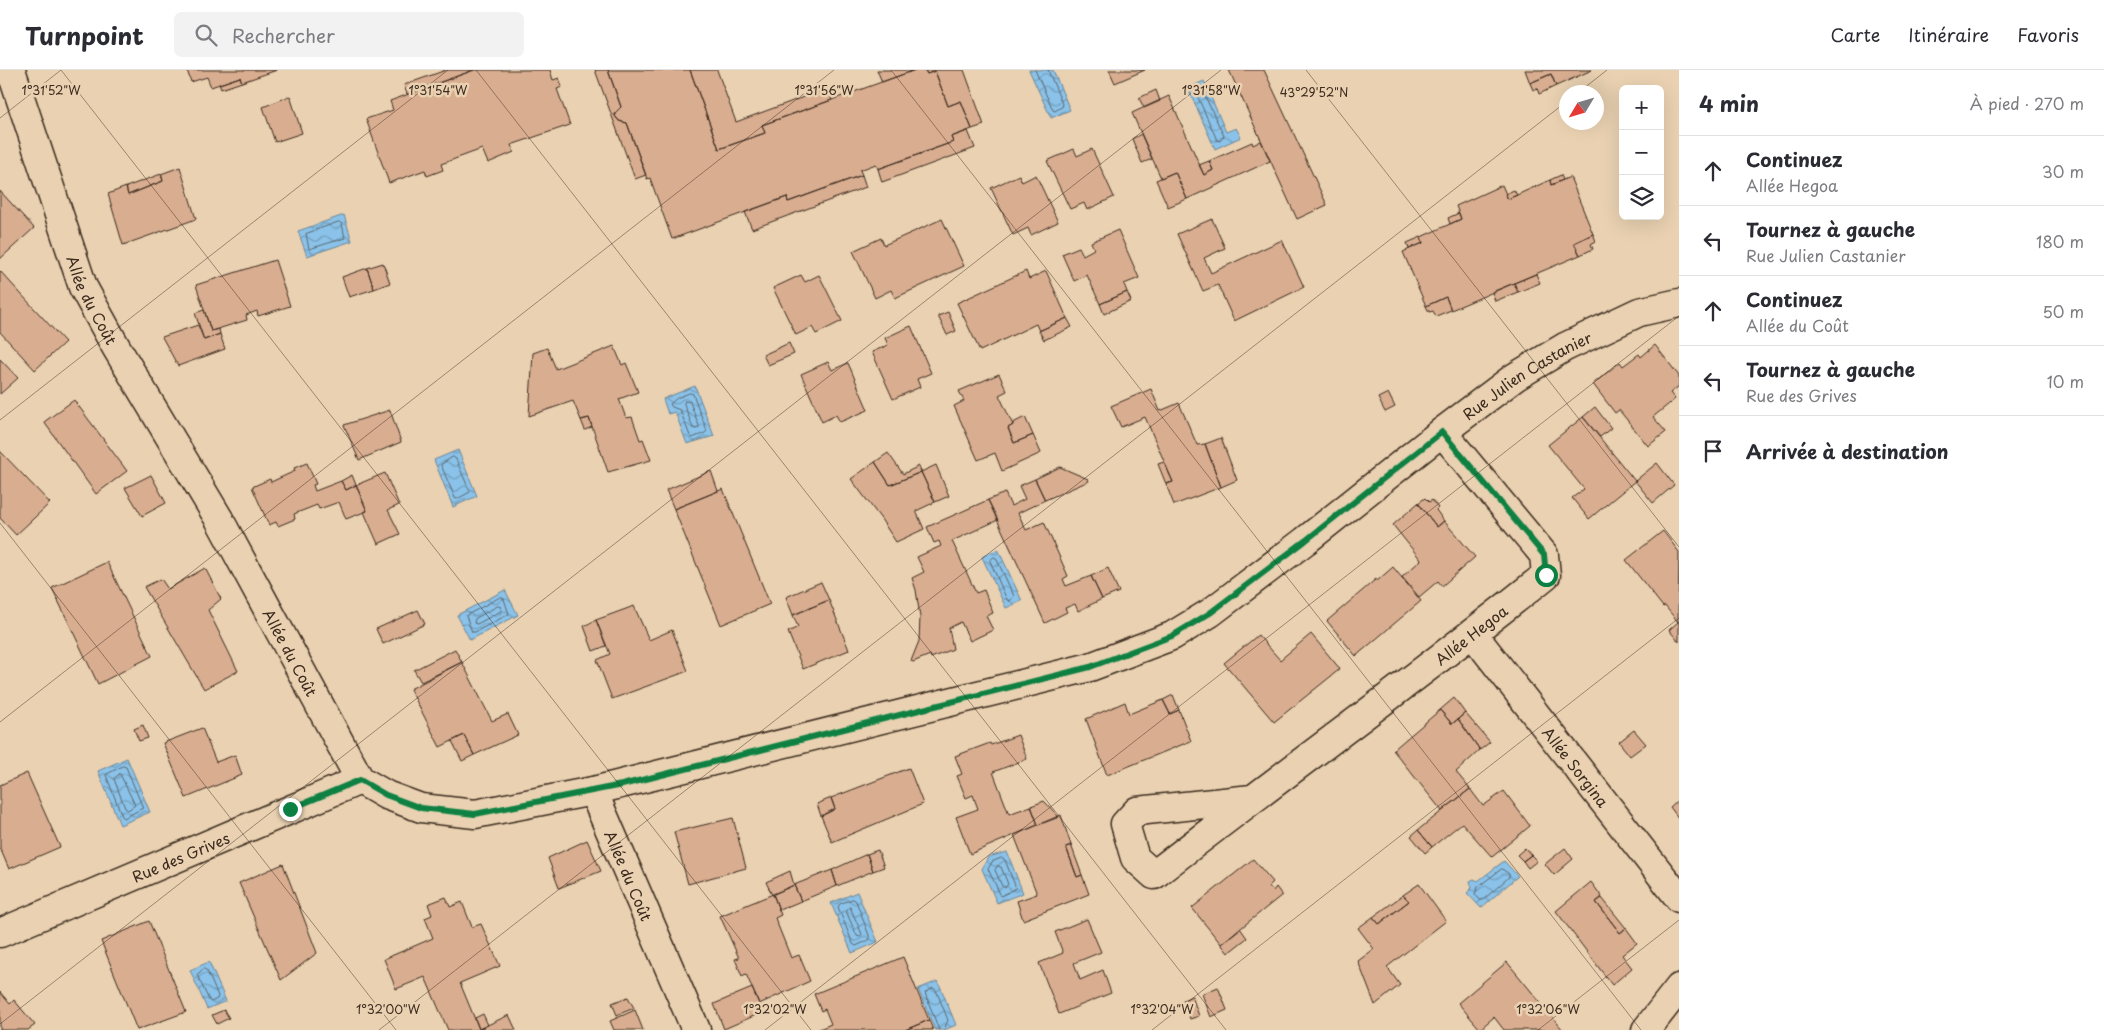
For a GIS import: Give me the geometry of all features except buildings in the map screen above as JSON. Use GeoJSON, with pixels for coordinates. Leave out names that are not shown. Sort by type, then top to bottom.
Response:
{"type":"FeatureCollection","features":[{"type":"Feature","properties":{"kind":"street","name":"Allée du Coût"},"geometry":{"type":"LineString","coordinates":[[11,70],[83,286],[116,347],[219,519],[360,780]]}},
{"type":"Feature","properties":{"kind":"street","name":"Rue Julien Castanier"},"geometry":{"type":"LineString","coordinates":[[594,791],[1090,667],[1172,636],[1210,613],[1515,377],[1564,347],[1639,312],[1679,303]]}},
{"type":"Feature","properties":{"kind":"street","name":"Allée Hegoa"},"geometry":{"type":"LineString","coordinates":[[1252,798],[1473,634],[1546,575],[1544,555],[1442,432]]}},
{"type":"Feature","properties":{"kind":"street","name":"Allée Sorgina"},"geometry":{"type":"LineString","coordinates":[[1473,634],[1679,898]]}},
{"type":"Feature","properties":{"kind":"street"},"geometry":{"type":"LineString","coordinates":[[360,780],[386,795],[421,808],[475,814],[594,791]]}},
{"type":"Feature","properties":{"kind":"street","name":"Rue des Grives"},"geometry":{"type":"LineString","coordinates":[[0,932],[360,780]]}},
{"type":"Feature","properties":{"kind":"street","name":"Allée du Coût"},"geometry":{"type":"LineString","coordinates":[[594,791],[696,1030]]}},
{"type":"Feature","properties":{"kind":"street"},"geometry":{"type":"LineString","coordinates":[[1646,1030],[1679,988]]}},
{"type":"Feature","properties":{"kind":"water"},"geometry":{"type":"Polygon","coordinates":[[[1029,70],[1053,70],[1070,110],[1051,118],[1029,70]]]}},
{"type":"Feature","properties":{"kind":"water"},"geometry":{"type":"Polygon","coordinates":[[[1204,81],[1226,132],[1236,128],[1241,137],[1215,149],[1188,88],[1204,81]]]}},
{"type":"Feature","properties":{"kind":"water"},"geometry":{"type":"Polygon","coordinates":[[[344,215],[352,241],[307,256],[298,231],[344,215]]]}},
{"type":"Feature","properties":{"kind":"water"},"geometry":{"type":"Polygon","coordinates":[[[695,386],[714,436],[687,444],[675,412],[668,414],[663,399],[695,386]]]}},
{"type":"Feature","properties":{"kind":"water"},"geometry":{"type":"Polygon","coordinates":[[[458,450],[477,496],[453,507],[434,460],[458,450]]]}},
{"type":"Feature","properties":{"kind":"water"},"geometry":{"type":"Polygon","coordinates":[[[998,549],[1022,601],[1006,608],[982,557],[998,549]]]}},
{"type":"Feature","properties":{"kind":"water"},"geometry":{"type":"Polygon","coordinates":[[[505,590],[518,615],[470,640],[457,615],[505,590]]]}},
{"type":"Feature","properties":{"kind":"water"},"geometry":{"type":"Polygon","coordinates":[[[127,758],[150,812],[120,825],[98,771],[127,758]]]}},
{"type":"Feature","properties":{"kind":"water"},"geometry":{"type":"Polygon","coordinates":[[[1007,852],[1023,893],[997,903],[982,869],[988,857],[1007,852]]]}},
{"type":"Feature","properties":{"kind":"water"},"geometry":{"type":"Polygon","coordinates":[[[1504,861],[1518,876],[1481,908],[1467,893],[1472,888],[1470,881],[1474,879],[1478,881],[1504,861]]]}},
{"type":"Feature","properties":{"kind":"water"},"geometry":{"type":"Polygon","coordinates":[[[857,892],[878,942],[852,953],[831,903],[857,892]]]}},
{"type":"Feature","properties":{"kind":"water"},"geometry":{"type":"Polygon","coordinates":[[[209,962],[226,1001],[207,1009],[190,970],[209,962]]]}},
{"type":"Feature","properties":{"kind":"water"},"geometry":{"type":"Polygon","coordinates":[[[938,981],[956,1025],[944,1030],[935,1030],[918,989],[938,981]]]}},
{"type":"Feature","properties":{"kind":"route"},"geometry":{"type":"LineString","coordinates":[[290,809],[360,780],[386,795],[421,808],[475,814],[622,785],[1090,667],[1172,636],[1210,613],[1305,541],[1442,432],[1544,555],[1546,575]]}}]}
